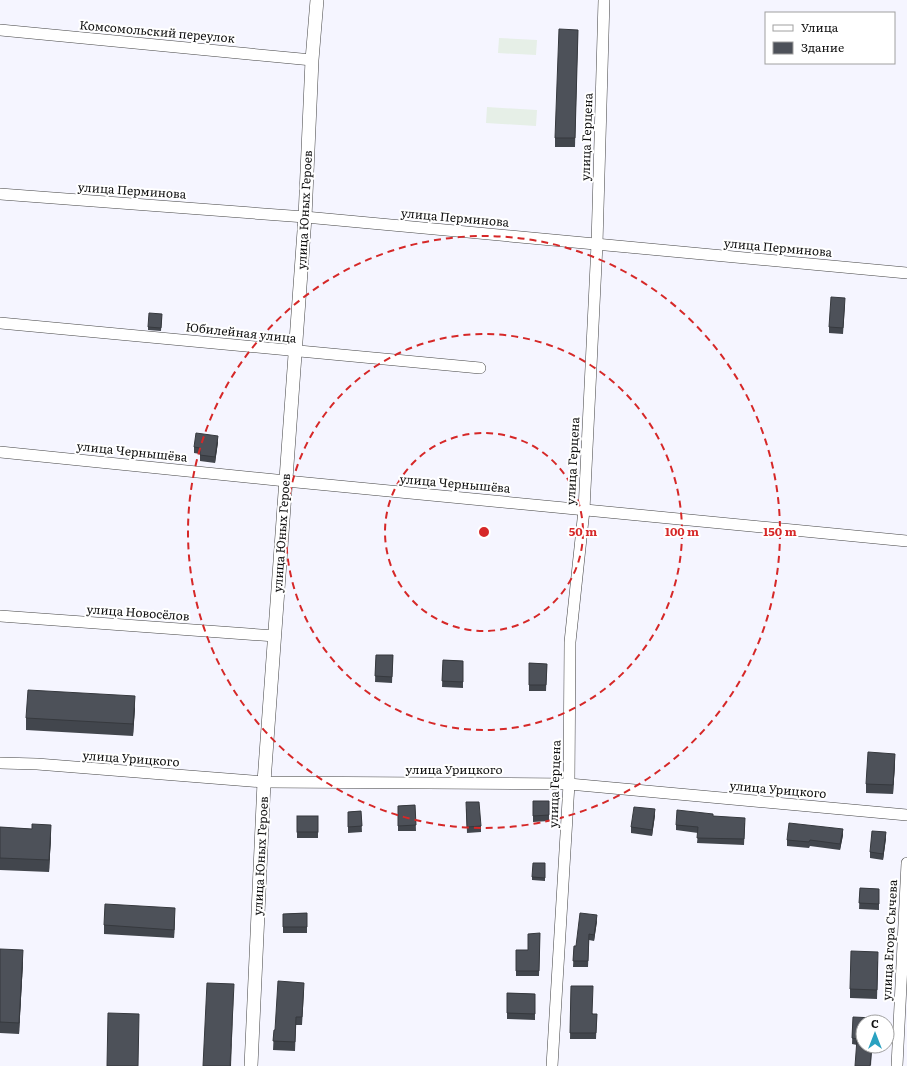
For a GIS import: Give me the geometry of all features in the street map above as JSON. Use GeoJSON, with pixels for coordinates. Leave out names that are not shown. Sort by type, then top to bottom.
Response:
{"type":"FeatureCollection","features":[{"type":"Feature","properties":{"kind":"street","name":"улица Юных Героев"},"geometry":{"type":"LineString","coordinates":[[251,1066],[264,782],[305,217],[312,60],[317,0]]}},
{"type":"Feature","properties":{"kind":"street","name":"улица Герцена"},"geometry":{"type":"LineString","coordinates":[[552,1066],[570,784],[570,642],[584,510],[597,244],[604,0]]}},
{"type":"Feature","properties":{"kind":"street","name":"Комсомольский переулок"},"geometry":{"type":"LineString","coordinates":[[0,30],[312,60]]}},
{"type":"Feature","properties":{"kind":"street","name":"улица Перминова"},"geometry":{"type":"LineString","coordinates":[[0,194],[305,217],[907,273]]}},
{"type":"Feature","properties":{"kind":"street","name":"Юбилейная улица"},"geometry":{"type":"LineString","coordinates":[[0,323],[480,368]]}},
{"type":"Feature","properties":{"kind":"street","name":"улица Чернышёва"},"geometry":{"type":"LineString","coordinates":[[0,452],[907,541]]}},
{"type":"Feature","properties":{"kind":"street","name":"улица Новосёлов"},"geometry":{"type":"LineString","coordinates":[[0,616],[275,636]]}},
{"type":"Feature","properties":{"kind":"street","name":"улица Урицкого"},"geometry":{"type":"LineString","coordinates":[[0,763],[38,764],[264,782],[570,784],[907,814]]}},
{"type":"Feature","properties":{"kind":"street","name":"улица Егора Сычева"},"geometry":{"type":"LineString","coordinates":[[897,1066],[907,863]]}},
{"type":"Feature","properties":{"kind":"shaded area"},"geometry":{"type":"Polygon","coordinates":[[[499,38],[537,40],[536,55],[498,53],[499,38]]]}},
{"type":"Feature","properties":{"kind":"shaded area"},"geometry":{"type":"Polygon","coordinates":[[[487,107],[537,110],[536,126],[486,123],[487,107]]]}},
{"type":"Feature","properties":{"kind":"building"},"geometry":{"type":"Polygon","coordinates":[[[559,29],[578,30],[575,138],[555,138],[559,29]]]}},
{"type":"Feature","properties":{"kind":"building"},"geometry":{"type":"Polygon","coordinates":[[[831,297],[845,298],[843,328],[829,327],[831,297]]]}},
{"type":"Feature","properties":{"kind":"building"},"geometry":{"type":"Polygon","coordinates":[[[149,313],[162,314],[161,328],[148,327],[149,313]]]}},
{"type":"Feature","properties":{"kind":"building"},"geometry":{"type":"Polygon","coordinates":[[[196,433],[218,436],[215,457],[200,455],[200,448],[194,447],[196,433]]]}},
{"type":"Feature","properties":{"kind":"building"},"geometry":{"type":"Polygon","coordinates":[[[376,655],[393,655],[392,677],[375,676],[376,655]]]}},
{"type":"Feature","properties":{"kind":"building"},"geometry":{"type":"Polygon","coordinates":[[[443,660],[463,661],[463,682],[442,681],[443,660]]]}},
{"type":"Feature","properties":{"kind":"building"},"geometry":{"type":"Polygon","coordinates":[[[529,663],[547,664],[546,685],[529,685],[529,663]]]}},
{"type":"Feature","properties":{"kind":"building"},"geometry":{"type":"Polygon","coordinates":[[[28,690],[135,696],[133,724],[26,718],[28,690]]]}},
{"type":"Feature","properties":{"kind":"building"},"geometry":{"type":"Polygon","coordinates":[[[868,752],[895,754],[893,785],[866,784],[868,752]]]}},
{"type":"Feature","properties":{"kind":"building"},"geometry":{"type":"Polygon","coordinates":[[[533,801],[549,801],[549,815],[533,816],[533,801]]]}},
{"type":"Feature","properties":{"kind":"building"},"geometry":{"type":"Polygon","coordinates":[[[466,802],[479,802],[481,826],[467,827],[466,802]]]}},
{"type":"Feature","properties":{"kind":"building"},"geometry":{"type":"Polygon","coordinates":[[[415,805],[416,825],[398,826],[398,806],[415,805]]]}},
{"type":"Feature","properties":{"kind":"building"},"geometry":{"type":"Polygon","coordinates":[[[634,807],[655,809],[652,830],[631,827],[634,807]]]}},
{"type":"Feature","properties":{"kind":"building"},"geometry":{"type":"Polygon","coordinates":[[[677,810],[713,814],[713,816],[745,818],[744,839],[697,838],[698,827],[676,825],[677,810]]]}},
{"type":"Feature","properties":{"kind":"building"},"geometry":{"type":"Polygon","coordinates":[[[361,811],[362,826],[348,827],[348,812],[361,811]]]}},
{"type":"Feature","properties":{"kind":"building"},"geometry":{"type":"Polygon","coordinates":[[[297,816],[318,816],[318,832],[297,832],[297,816]]]}},
{"type":"Feature","properties":{"kind":"building"},"geometry":{"type":"Polygon","coordinates":[[[789,823],[843,829],[840,844],[810,840],[809,842],[787,840],[789,823]]]}},
{"type":"Feature","properties":{"kind":"building"},"geometry":{"type":"Polygon","coordinates":[[[32,824],[51,825],[49,860],[0,858],[0,827],[32,829],[32,824]]]}},
{"type":"Feature","properties":{"kind":"building"},"geometry":{"type":"Polygon","coordinates":[[[872,831],[886,832],[883,854],[870,852],[872,831]]]}},
{"type":"Feature","properties":{"kind":"building"},"geometry":{"type":"Polygon","coordinates":[[[533,863],[545,863],[545,878],[532,877],[533,863]]]}},
{"type":"Feature","properties":{"kind":"building"},"geometry":{"type":"Polygon","coordinates":[[[860,888],[879,889],[879,904],[859,903],[860,888]]]}},
{"type":"Feature","properties":{"kind":"building"},"geometry":{"type":"Polygon","coordinates":[[[105,904],[175,908],[174,930],[104,925],[105,904]]]}},
{"type":"Feature","properties":{"kind":"building"},"geometry":{"type":"Polygon","coordinates":[[[307,913],[307,927],[283,927],[283,914],[307,913]]]}},
{"type":"Feature","properties":{"kind":"building"},"geometry":{"type":"Polygon","coordinates":[[[580,913],[597,915],[594,935],[589,934],[588,961],[573,961],[580,913]]]}},
{"type":"Feature","properties":{"kind":"building"},"geometry":{"type":"Polygon","coordinates":[[[540,933],[539,971],[516,971],[516,950],[528,950],[528,934],[540,933]]]}},
{"type":"Feature","properties":{"kind":"building"},"geometry":{"type":"Polygon","coordinates":[[[0,949],[23,950],[19,1023],[0,1022],[0,949]]]}},
{"type":"Feature","properties":{"kind":"building"},"geometry":{"type":"Polygon","coordinates":[[[851,951],[878,952],[877,990],[850,989],[851,951]]]}},
{"type":"Feature","properties":{"kind":"building"},"geometry":{"type":"Polygon","coordinates":[[[278,981],[304,983],[302,1017],[296,1017],[295,1042],[273,1041],[278,981]]]}},
{"type":"Feature","properties":{"kind":"building"},"geometry":{"type":"Polygon","coordinates":[[[207,983],[234,984],[230,1066],[203,1066],[207,983]]]}},
{"type":"Feature","properties":{"kind":"building"},"geometry":{"type":"Polygon","coordinates":[[[571,986],[593,986],[592,1014],[597,1014],[596,1033],[570,1033],[571,986]]]}},
{"type":"Feature","properties":{"kind":"building"},"geometry":{"type":"Polygon","coordinates":[[[507,993],[535,994],[535,1014],[507,1013],[507,993]]]}},
{"type":"Feature","properties":{"kind":"building"},"geometry":{"type":"Polygon","coordinates":[[[108,1013],[139,1014],[138,1066],[107,1066],[108,1013]]]}},
{"type":"Feature","properties":{"kind":"building"},"geometry":{"type":"Polygon","coordinates":[[[853,1017],[855,1017],[855,1039],[852,1038],[853,1017]]]}},
{"type":"Feature","properties":{"kind":"building"},"geometry":{"type":"Polygon","coordinates":[[[856,1054],[871,1054],[870,1066],[855,1066],[856,1054]]]}}]}
